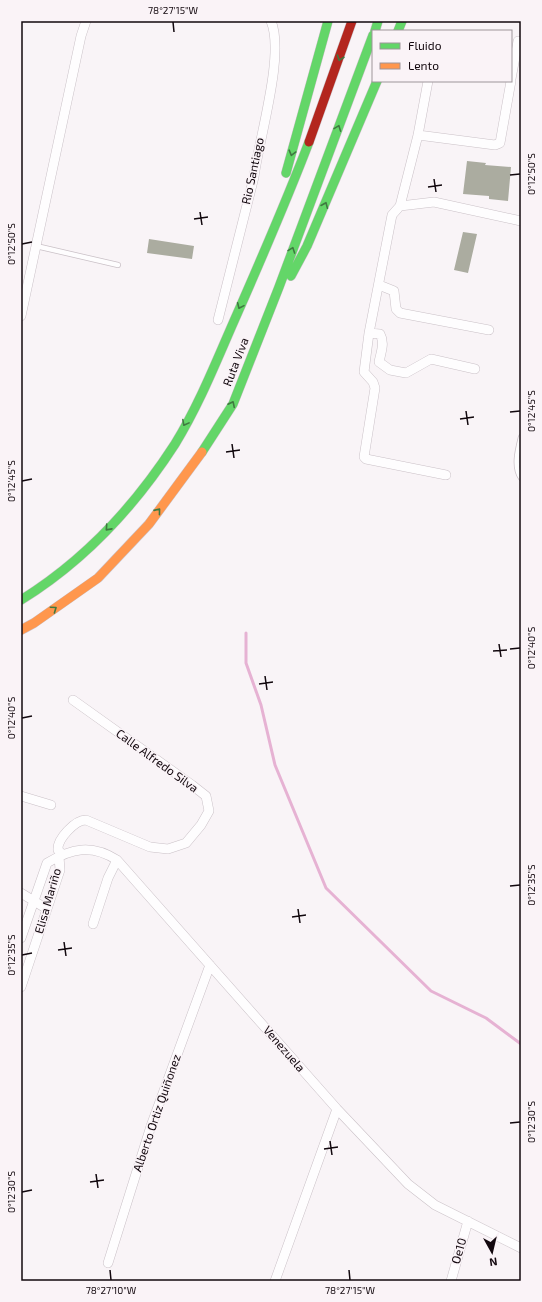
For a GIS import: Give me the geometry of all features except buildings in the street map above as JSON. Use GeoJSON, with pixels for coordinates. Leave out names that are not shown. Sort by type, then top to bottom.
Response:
{"type":"FeatureCollection","features":[{"type":"Feature","properties":{"kind":"highway"},"geometry":{"type":"LineString","coordinates":[[283,207],[285,176],[328,21]]}},
{"type":"Feature","properties":{"kind":"highway","name":"Ruta Viva"},"geometry":{"type":"LineString","coordinates":[[21,600],[52,580],[100,538],[138,493],[175,443],[199,397],[283,207],[332,80],[352,21]]}},
{"type":"Feature","properties":{"kind":"highway","name":"Ruta Viva"},"geometry":{"type":"LineString","coordinates":[[21,630],[34,623],[98,578],[126,549],[170,497],[214,436],[233,404],[279,287],[372,38]]}},
{"type":"Feature","properties":{"kind":"highway"},"geometry":{"type":"LineString","coordinates":[[279,287],[293,274],[307,246],[377,82]]}},
{"type":"Feature","properties":{"kind":"street"},"geometry":{"type":"LineString","coordinates":[[80,21],[80,36]]}},
{"type":"Feature","properties":{"kind":"street"},"geometry":{"type":"LineString","coordinates":[[21,316],[80,36],[86,21]]}},
{"type":"Feature","properties":{"kind":"street","name":"Rio Santiago"},"geometry":{"type":"LineString","coordinates":[[218,320],[254,177],[268,99],[276,52],[274,29],[271,21]]}},
{"type":"Feature","properties":{"kind":"street"},"geometry":{"type":"LineString","coordinates":[[512,74],[518,41]]}},
{"type":"Feature","properties":{"kind":"street"},"geometry":{"type":"LineString","coordinates":[[428,82],[418,135],[400,206],[392,215],[370,333],[364,372],[373,382],[375,388],[364,454],[366,459],[446,476]]}},
{"type":"Feature","properties":{"kind":"street"},"geometry":{"type":"LineString","coordinates":[[418,135],[495,145],[500,143],[511,82]]}},
{"type":"Feature","properties":{"kind":"street"},"geometry":{"type":"LineString","coordinates":[[400,206],[434,202],[521,221]]}},
{"type":"Feature","properties":{"kind":"street"},"geometry":{"type":"LineString","coordinates":[[379,285],[394,291],[396,309],[400,313],[489,330]]}},
{"type":"Feature","properties":{"kind":"street"},"geometry":{"type":"LineString","coordinates":[[370,333],[380,334],[384,342],[379,362],[390,370],[406,373],[431,359],[475,369]]}},
{"type":"Feature","properties":{"kind":"street","name":"Calle Alfredo Silva"},"geometry":{"type":"LineString","coordinates":[[61,855],[58,850],[59,843],[76,822],[80,820],[86,820],[150,847],[168,849],[186,842],[201,825],[209,810],[209,802],[206,796],[73,700]]}},
{"type":"Feature","properties":{"kind":"street"},"geometry":{"type":"LineString","coordinates":[[21,796],[51,805]]}},
{"type":"Feature","properties":{"kind":"street","name":"Venezuela"},"geometry":{"type":"LineString","coordinates":[[61,855],[80,850],[94,849],[105,852],[117,860],[337,1109],[408,1184],[435,1205],[521,1248]]}},
{"type":"Feature","properties":{"kind":"street","name":"Elisa Mariño"},"geometry":{"type":"LineString","coordinates":[[21,938],[47,863],[61,855]]}},
{"type":"Feature","properties":{"kind":"street","name":"Elisa Mariño"},"geometry":{"type":"LineString","coordinates":[[21,987],[60,870],[61,855]]}},
{"type":"Feature","properties":{"kind":"street"},"geometry":{"type":"LineString","coordinates":[[93,924],[108,878],[117,860]]}},
{"type":"Feature","properties":{"kind":"street"},"geometry":{"type":"LineString","coordinates":[[21,893],[47,909]]}},
{"type":"Feature","properties":{"kind":"street","name":"Alberto Ortiz Quiñonez"},"geometry":{"type":"LineString","coordinates":[[108,1263],[151,1126],[210,965]]}},
{"type":"Feature","properties":{"kind":"street"},"geometry":{"type":"LineString","coordinates":[[275,1281],[337,1109]]}},
{"type":"Feature","properties":{"kind":"street","name":"Oe10"},"geometry":{"type":"LineString","coordinates":[[451,1281],[468,1221]]}},
{"type":"Feature","properties":{"kind":"lane"},"geometry":{"type":"LineString","coordinates":[[36,246],[118,264]]}},
{"type":"Feature","properties":{"kind":"lane"},"geometry":{"type":"LineString","coordinates":[[521,437],[517,468],[521,478]]}},
{"type":"Feature","properties":{"kind":"waterway"},"geometry":{"type":"LineString","coordinates":[[246,633],[246,663],[261,705],[275,765],[326,888],[431,991],[486,1018],[521,1044]]}},
{"type":"Feature","properties":{"kind":"traffic: fast"},"geometry":{"type":"LineString","coordinates":[[286,173],[328,21]]}},
{"type":"Feature","properties":{"kind":"traffic: fast"},"geometry":{"type":"LineString","coordinates":[[375,30],[378,21]]}},
{"type":"Feature","properties":{"kind":"traffic: fast"},"geometry":{"type":"LineString","coordinates":[[398,30],[402,21]]}},
{"type":"Feature","properties":{"kind":"traffic: fast"},"geometry":{"type":"LineString","coordinates":[[202,452],[233,404],[279,287],[372,38]]}},
{"type":"Feature","properties":{"kind":"traffic: fast"},"geometry":{"type":"LineString","coordinates":[[291,276],[307,246],[377,82]]}},
{"type":"Feature","properties":{"kind":"traffic: fast"},"geometry":{"type":"LineString","coordinates":[[21,600],[66,568],[107,531],[143,489],[175,444],[192,414],[214,368],[273,232],[309,142]]}},
{"type":"Feature","properties":{"kind":"traffic: slow"},"geometry":{"type":"LineString","coordinates":[[21,630],[34,623],[98,578],[149,524],[202,452]]}},
{"type":"Feature","properties":{"kind":"traffic: jam"},"geometry":{"type":"LineString","coordinates":[[309,142],[352,21]]}}]}
